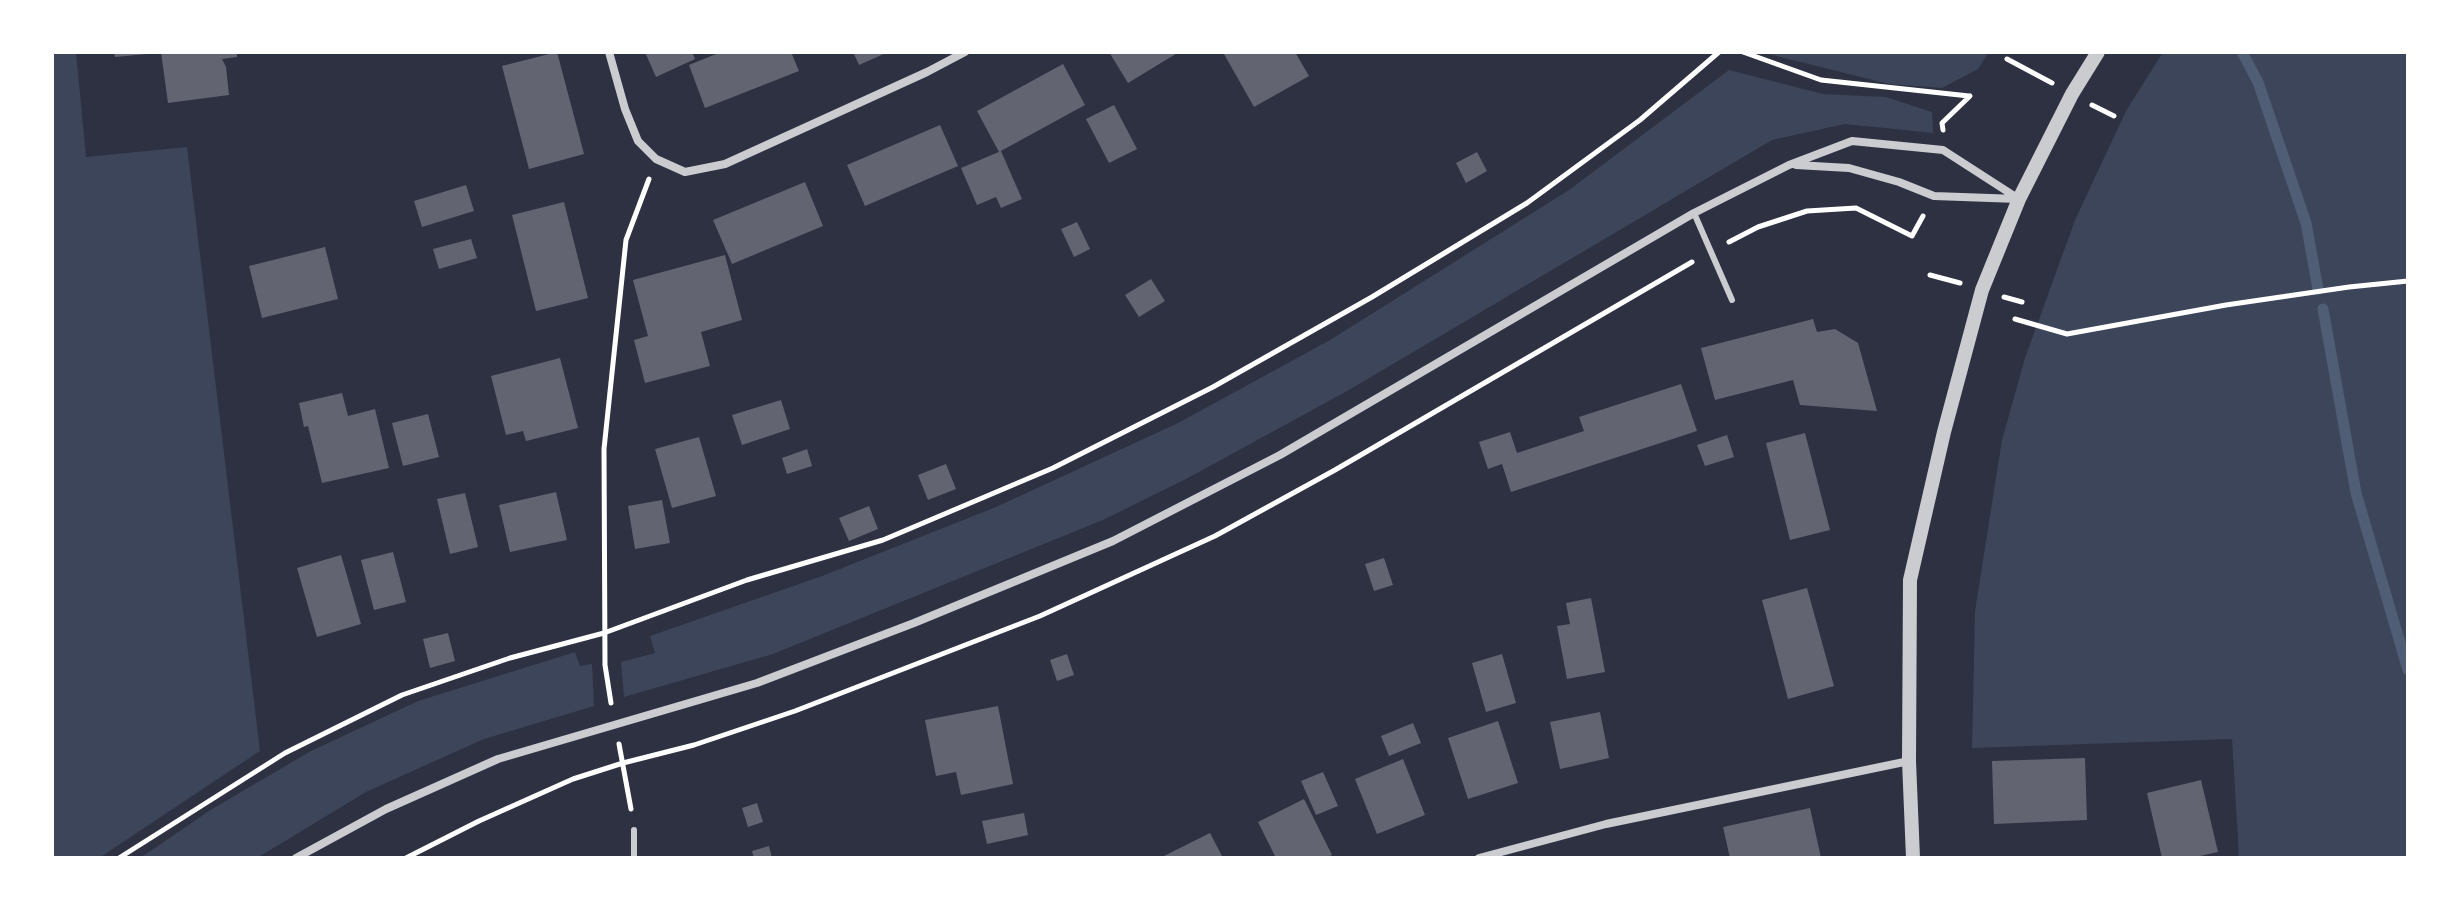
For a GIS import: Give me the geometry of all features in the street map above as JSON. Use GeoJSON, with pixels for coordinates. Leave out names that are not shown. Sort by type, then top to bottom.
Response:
{"type":"FeatureCollection","features":[{"type":"Feature","properties":{"kind":"street"},"geometry":{"type":"LineString","coordinates":[[609,52],[625,109],[638,141],[656,159],[685,172],[725,164],[965,52]]}},
{"type":"Feature","properties":{"kind":"street"},"geometry":{"type":"LineString","coordinates":[[1913,858],[1909,761],[1910,580],[1944,432],[1982,290],[2019,199],[2072,94],[2098,52]]}},
{"type":"Feature","properties":{"kind":"street"},"geometry":{"type":"LineString","coordinates":[[296,858],[386,809],[498,759],[757,683],[914,623],[1113,541],[1280,455],[1694,213],[1789,165],[1852,141],[1943,150],[2019,199]]}},
{"type":"Feature","properties":{"kind":"street"},"geometry":{"type":"LineString","coordinates":[[1789,165],[1849,168],[1934,196],[2019,199]]}},
{"type":"Feature","properties":{"kind":"street"},"geometry":{"type":"LineString","coordinates":[[1479,858],[1606,824],[1909,761]]}},
{"type":"Feature","properties":{"kind":"lane"},"geometry":{"type":"LineString","coordinates":[[1694,213],[1732,300]]}},
{"type":"Feature","properties":{"kind":"lane"},"geometry":{"type":"LineString","coordinates":[[634,830],[634,858]]}},
{"type":"Feature","properties":{"kind":"path"},"geometry":{"type":"LineString","coordinates":[[119,858],[285,753],[402,695],[510,658],[604,633],[747,580],[883,540],[1053,468],[1213,387],[1372,297],[1527,203],[1640,120],[1719,52]]}},
{"type":"Feature","properties":{"kind":"path"},"geometry":{"type":"LineString","coordinates":[[1743,52],[1821,80],[1970,96]]}},
{"type":"Feature","properties":{"kind":"path"},"geometry":{"type":"LineString","coordinates":[[634,830],[608,689],[604,633],[604,449],[626,240],[656,159]]}},
{"type":"Feature","properties":{"kind":"path"},"geometry":{"type":"LineString","coordinates":[[1710,251],[1758,227],[1807,211],[1856,208],[1912,236]]}},
{"type":"Feature","properties":{"kind":"path"},"geometry":{"type":"LineString","coordinates":[[2015,319],[2067,334],[2226,305],[2408,281]]}},
{"type":"Feature","properties":{"kind":"shaded area"},"geometry":{"type":"Polygon","coordinates":[[[52,52],[76,52],[86,157],[187,147],[260,751],[99,858],[52,858],[52,52]]]}},
{"type":"Feature","properties":{"kind":"shaded area"},"geometry":{"type":"Polygon","coordinates":[[[1760,52],[1989,52],[1978,69],[1942,88],[1889,84],[1760,52]]]}},
{"type":"Feature","properties":{"kind":"shaded area"},"geometry":{"type":"Polygon","coordinates":[[[2163,52],[2408,52],[2408,858],[2239,858],[2232,739],[1972,748],[1975,611],[2002,440],[2025,358],[2075,220],[2126,111],[2163,52]]]}},
{"type":"Feature","properties":{"kind":"shaded area"},"geometry":{"type":"Polygon","coordinates":[[[1729,70],[1823,94],[1886,97],[1932,112],[1933,133],[1845,124],[1772,140],[1349,390],[1186,479],[1103,520],[773,654],[624,697],[621,662],[655,653],[650,636],[822,576],[996,507],[1178,423],[1330,340],[1569,190],[1729,70]]]}},
{"type":"Feature","properties":{"kind":"shaded area"},"geometry":{"type":"Polygon","coordinates":[[[575,652],[580,666],[592,664],[594,706],[484,739],[366,792],[257,858],[140,858],[212,809],[311,751],[418,701],[575,652]]]}},
{"type":"Feature","properties":{"kind":"building"},"geometry":{"type":"Polygon","coordinates":[[[114,52],[146,52],[147,54],[115,57],[114,52]]]}},
{"type":"Feature","properties":{"kind":"building"},"geometry":{"type":"Polygon","coordinates":[[[161,52],[237,52],[237,57],[222,59],[229,95],[168,103],[161,52]]]}},
{"type":"Feature","properties":{"kind":"building"},"geometry":{"type":"Polygon","coordinates":[[[557,52],[584,154],[529,169],[502,66],[557,52]]]}},
{"type":"Feature","properties":{"kind":"building"},"geometry":{"type":"Polygon","coordinates":[[[645,52],[692,52],[695,59],[656,77],[645,52]]]}},
{"type":"Feature","properties":{"kind":"building"},"geometry":{"type":"Polygon","coordinates":[[[721,52],[791,52],[799,71],[705,108],[689,65],[721,52]]]}},
{"type":"Feature","properties":{"kind":"building"},"geometry":{"type":"Polygon","coordinates":[[[853,52],[888,52],[859,65],[853,52]]]}},
{"type":"Feature","properties":{"kind":"building"},"geometry":{"type":"Polygon","coordinates":[[[1109,52],[1179,52],[1128,83],[1109,52]]]}},
{"type":"Feature","properties":{"kind":"building"},"geometry":{"type":"Polygon","coordinates":[[[1295,52],[1309,76],[1254,107],[1224,54],[1295,52]]]}},
{"type":"Feature","properties":{"kind":"building"},"geometry":{"type":"Polygon","coordinates":[[[1063,64],[1085,105],[999,152],[977,111],[1063,64]]]}},
{"type":"Feature","properties":{"kind":"building"},"geometry":{"type":"Polygon","coordinates":[[[1114,105],[1137,149],[1109,163],[1086,119],[1114,105]]]}},
{"type":"Feature","properties":{"kind":"building"},"geometry":{"type":"Polygon","coordinates":[[[940,125],[958,166],[865,206],[847,165],[940,125]]]}},
{"type":"Feature","properties":{"kind":"building"},"geometry":{"type":"Polygon","coordinates":[[[1001,151],[1022,199],[1001,208],[996,197],[977,205],[961,168],[1001,151]]]}},
{"type":"Feature","properties":{"kind":"building"},"geometry":{"type":"Polygon","coordinates":[[[1477,152],[1487,171],[1466,183],[1456,163],[1477,152]]]}},
{"type":"Feature","properties":{"kind":"building"},"geometry":{"type":"Polygon","coordinates":[[[805,182],[823,226],[732,264],[713,220],[805,182]]]}},
{"type":"Feature","properties":{"kind":"building"},"geometry":{"type":"Polygon","coordinates":[[[466,185],[474,211],[422,227],[414,201],[466,185]]]}},
{"type":"Feature","properties":{"kind":"building"},"geometry":{"type":"Polygon","coordinates":[[[564,202],[588,298],[536,311],[512,215],[564,202]]]}},
{"type":"Feature","properties":{"kind":"building"},"geometry":{"type":"Polygon","coordinates":[[[1077,222],[1090,249],[1074,257],[1061,229],[1077,222]]]}},
{"type":"Feature","properties":{"kind":"building"},"geometry":{"type":"Polygon","coordinates":[[[471,239],[477,258],[439,269],[433,249],[471,239]]]}},
{"type":"Feature","properties":{"kind":"building"},"geometry":{"type":"Polygon","coordinates":[[[325,247],[338,299],[262,318],[249,266],[325,247]]]}},
{"type":"Feature","properties":{"kind":"building"},"geometry":{"type":"Polygon","coordinates":[[[725,255],[742,320],[701,332],[710,366],[645,383],[634,340],[648,336],[633,280],[725,255]]]}},
{"type":"Feature","properties":{"kind":"building"},"geometry":{"type":"Polygon","coordinates":[[[1151,279],[1165,301],[1139,317],[1125,295],[1151,279]]]}},
{"type":"Feature","properties":{"kind":"building"},"geometry":{"type":"Polygon","coordinates":[[[1813,319],[1817,332],[1835,329],[1858,343],[1877,411],[1800,405],[1793,380],[1715,400],[1701,348],[1813,319]]]}},
{"type":"Feature","properties":{"kind":"building"},"geometry":{"type":"Polygon","coordinates":[[[560,358],[578,428],[526,441],[523,431],[506,435],[491,376],[560,358]]]}},
{"type":"Feature","properties":{"kind":"building"},"geometry":{"type":"Polygon","coordinates":[[[1681,384],[1697,431],[1511,492],[1502,464],[1488,469],[1479,442],[1510,432],[1517,453],[1584,431],[1579,417],[1681,384]]]}},
{"type":"Feature","properties":{"kind":"building"},"geometry":{"type":"Polygon","coordinates":[[[342,393],[348,416],[375,409],[389,468],[322,483],[299,403],[342,393]]]}},
{"type":"Feature","properties":{"kind":"building"},"geometry":{"type":"Polygon","coordinates":[[[781,400],[790,429],[742,445],[732,415],[781,400]]]}},
{"type":"Feature","properties":{"kind":"building"},"geometry":{"type":"Polygon","coordinates":[[[428,414],[439,457],[403,466],[392,423],[428,414]]]}},
{"type":"Feature","properties":{"kind":"building"},"geometry":{"type":"Polygon","coordinates":[[[1805,433],[1830,530],[1790,540],[1766,443],[1805,433]]]}},
{"type":"Feature","properties":{"kind":"building"},"geometry":{"type":"Polygon","coordinates":[[[1727,435],[1734,457],[1705,466],[1697,445],[1727,435]]]}},
{"type":"Feature","properties":{"kind":"building"},"geometry":{"type":"Polygon","coordinates":[[[699,437],[716,496],[672,508],[655,449],[699,437]]]}},
{"type":"Feature","properties":{"kind":"building"},"geometry":{"type":"Polygon","coordinates":[[[807,449],[812,466],[787,474],[782,458],[807,449]]]}},
{"type":"Feature","properties":{"kind":"building"},"geometry":{"type":"Polygon","coordinates":[[[946,464],[956,489],[928,500],[918,475],[946,464]]]}},
{"type":"Feature","properties":{"kind":"building"},"geometry":{"type":"Polygon","coordinates":[[[556,492],[567,540],[510,552],[499,505],[556,492]]]}},
{"type":"Feature","properties":{"kind":"building"},"geometry":{"type":"Polygon","coordinates":[[[465,493],[478,547],[450,554],[437,499],[465,493]]]}},
{"type":"Feature","properties":{"kind":"building"},"geometry":{"type":"Polygon","coordinates":[[[662,500],[670,543],[635,549],[628,506],[662,500]]]}},
{"type":"Feature","properties":{"kind":"building"},"geometry":{"type":"Polygon","coordinates":[[[869,506],[878,529],[849,541],[839,518],[869,506]]]}},
{"type":"Feature","properties":{"kind":"building"},"geometry":{"type":"Polygon","coordinates":[[[393,552],[406,602],[374,610],[361,560],[393,552]]]}},
{"type":"Feature","properties":{"kind":"building"},"geometry":{"type":"Polygon","coordinates":[[[341,555],[361,624],[317,637],[297,568],[341,555]]]}},
{"type":"Feature","properties":{"kind":"building"},"geometry":{"type":"Polygon","coordinates":[[[1384,558],[1393,585],[1374,591],[1365,564],[1384,558]]]}},
{"type":"Feature","properties":{"kind":"building"},"geometry":{"type":"Polygon","coordinates":[[[1807,588],[1834,686],[1788,699],[1762,600],[1807,588]]]}},
{"type":"Feature","properties":{"kind":"building"},"geometry":{"type":"Polygon","coordinates":[[[1591,598],[1605,672],[1567,679],[1557,626],[1570,624],[1566,603],[1591,598]]]}},
{"type":"Feature","properties":{"kind":"building"},"geometry":{"type":"Polygon","coordinates":[[[448,633],[455,661],[430,668],[423,639],[448,633]]]}},
{"type":"Feature","properties":{"kind":"building"},"geometry":{"type":"Polygon","coordinates":[[[1067,654],[1074,675],[1057,681],[1050,660],[1067,654]]]}},
{"type":"Feature","properties":{"kind":"building"},"geometry":{"type":"Polygon","coordinates":[[[1502,654],[1516,703],[1486,712],[1472,663],[1502,654]]]}},
{"type":"Feature","properties":{"kind":"building"},"geometry":{"type":"Polygon","coordinates":[[[998,706],[1013,784],[961,795],[956,772],[936,776],[925,720],[998,706]]]}},
{"type":"Feature","properties":{"kind":"building"},"geometry":{"type":"Polygon","coordinates":[[[1600,712],[1609,758],[1560,769],[1550,722],[1600,712]]]}},
{"type":"Feature","properties":{"kind":"building"},"geometry":{"type":"Polygon","coordinates":[[[1498,721],[1518,783],[1468,799],[1448,738],[1498,721]]]}},
{"type":"Feature","properties":{"kind":"building"},"geometry":{"type":"Polygon","coordinates":[[[1413,723],[1421,743],[1389,756],[1381,736],[1413,723]]]}},
{"type":"Feature","properties":{"kind":"building"},"geometry":{"type":"Polygon","coordinates":[[[2085,758],[2087,820],[1994,824],[1992,761],[2085,758]]]}},
{"type":"Feature","properties":{"kind":"building"},"geometry":{"type":"Polygon","coordinates":[[[1403,759],[1425,815],[1377,834],[1355,779],[1403,759]]]}},
{"type":"Feature","properties":{"kind":"building"},"geometry":{"type":"Polygon","coordinates":[[[1323,772],[1338,806],[1316,815],[1301,781],[1323,772]]]}},
{"type":"Feature","properties":{"kind":"building"},"geometry":{"type":"Polygon","coordinates":[[[2201,780],[2218,852],[2191,858],[2162,858],[2147,793],[2201,780]]]}},
{"type":"Feature","properties":{"kind":"building"},"geometry":{"type":"Polygon","coordinates":[[[1304,799],[1332,855],[1325,858],[1276,858],[1258,822],[1304,799]]]}},
{"type":"Feature","properties":{"kind":"building"},"geometry":{"type":"Polygon","coordinates":[[[757,803],[763,822],[748,827],[742,808],[757,803]]]}},
{"type":"Feature","properties":{"kind":"building"},"geometry":{"type":"Polygon","coordinates":[[[1810,808],[1821,858],[1730,858],[1723,827],[1810,808]]]}},
{"type":"Feature","properties":{"kind":"building"},"geometry":{"type":"Polygon","coordinates":[[[1024,813],[1028,835],[987,844],[982,821],[1024,813]]]}},
{"type":"Feature","properties":{"kind":"building"},"geometry":{"type":"Polygon","coordinates":[[[1210,833],[1223,858],[1160,858],[1210,833]]]}},
{"type":"Feature","properties":{"kind":"building"},"geometry":{"type":"Polygon","coordinates":[[[769,846],[772,858],[754,858],[752,851],[769,846]]]}},
{"type":"Feature","properties":{"kind":"waterway"},"geometry":{"type":"LineString","coordinates":[[2242,52],[2258,82],[2306,223],[2318,289]]}},
{"type":"Feature","properties":{"kind":"waterway"},"geometry":{"type":"LineString","coordinates":[[2323,309],[2356,493],[2408,670]]}}]}
